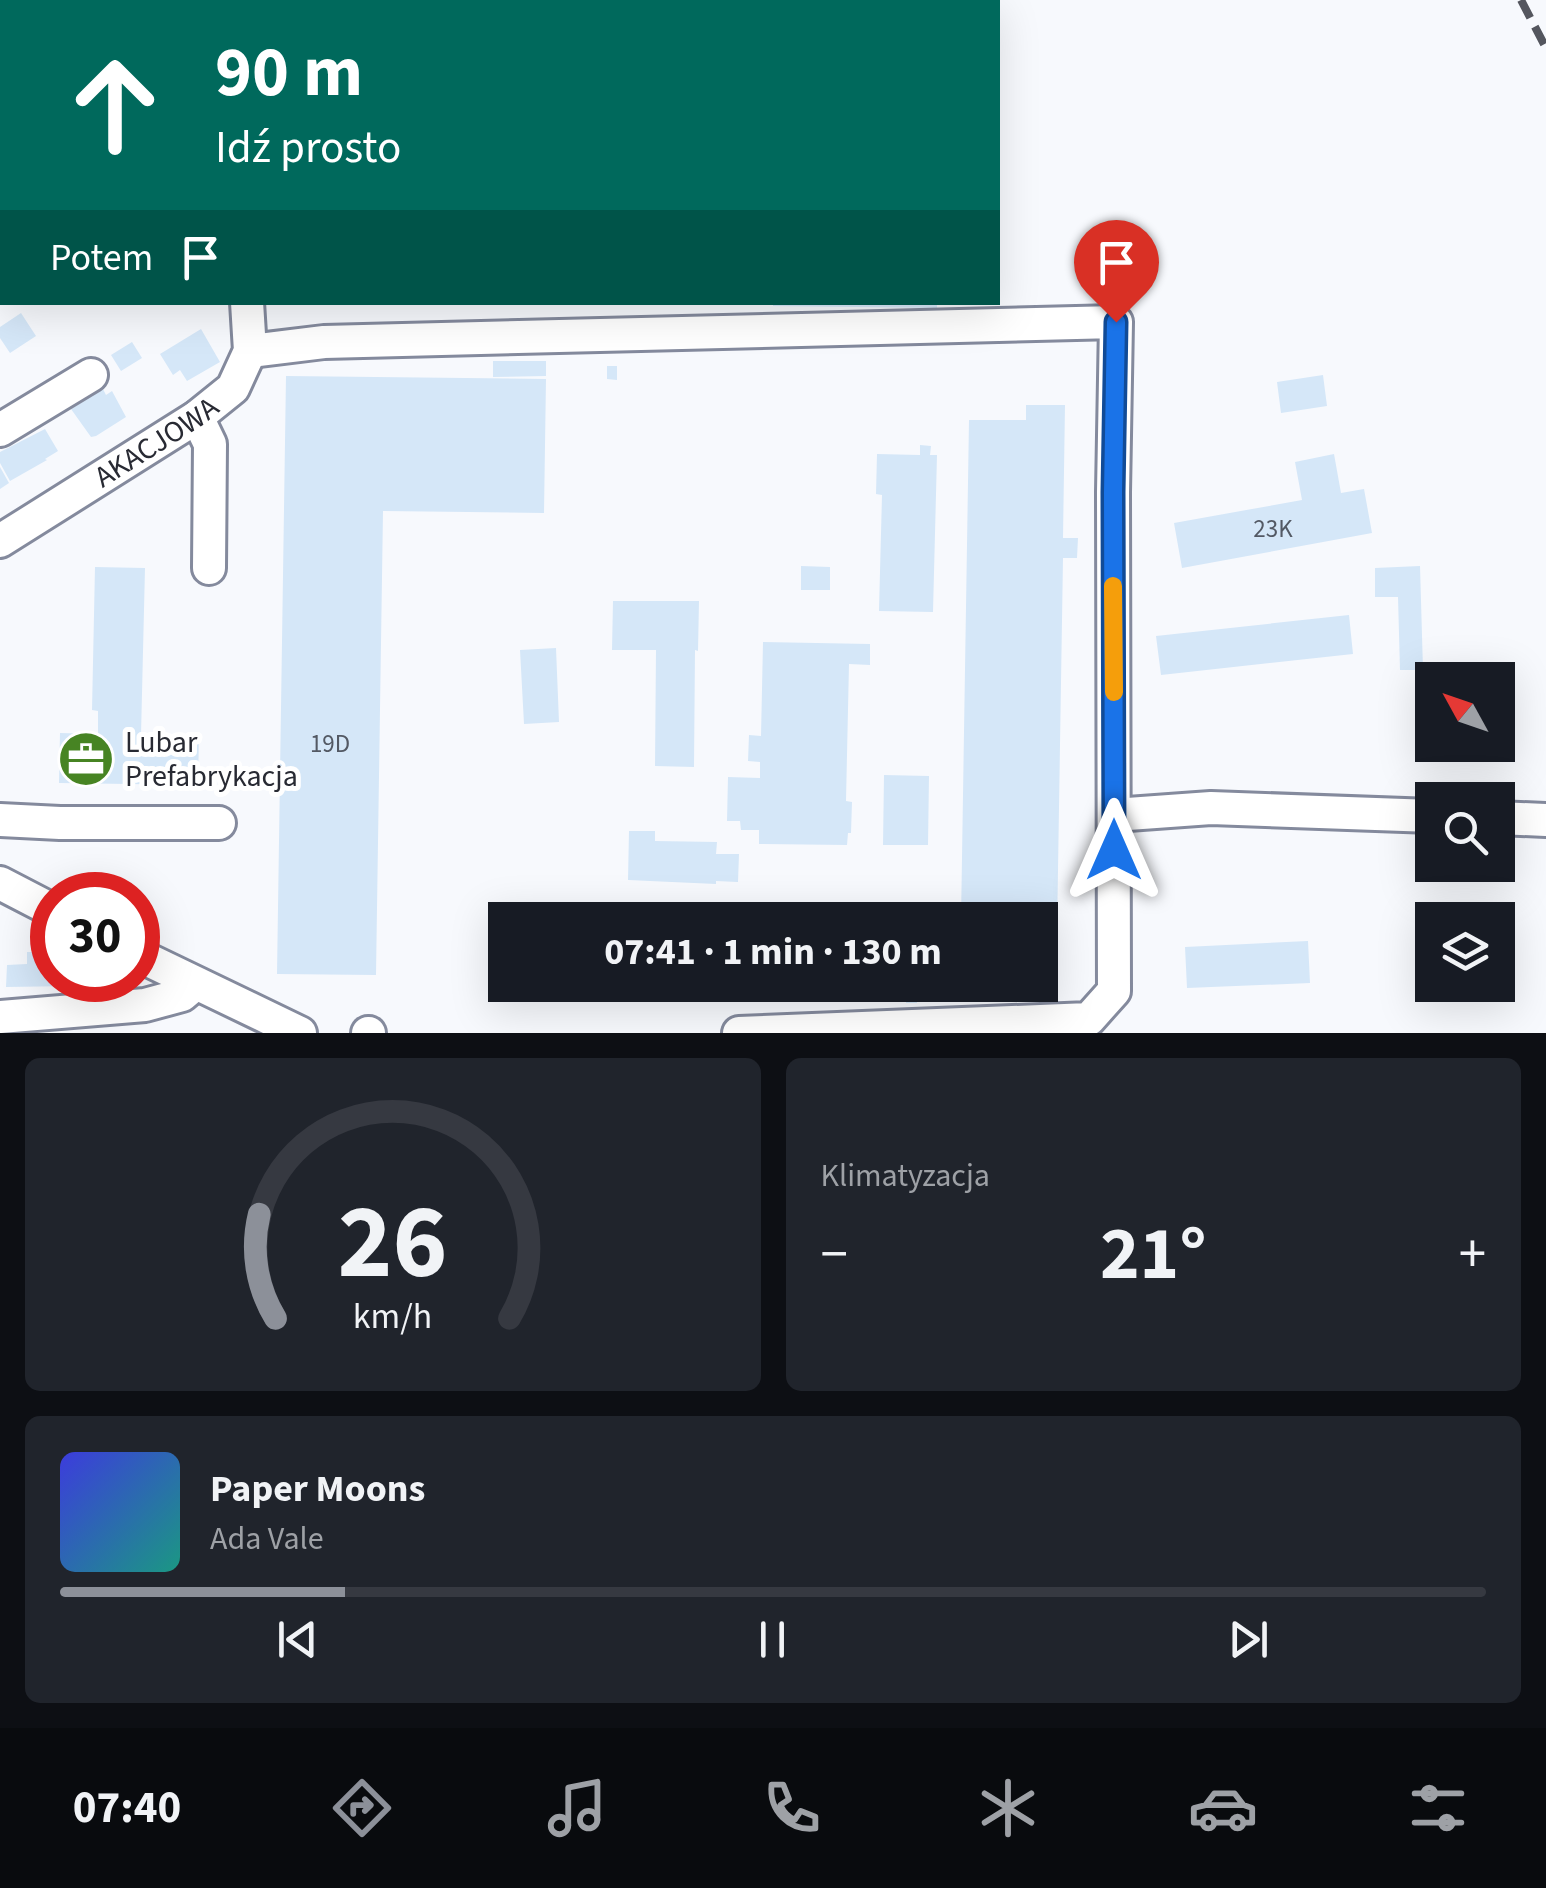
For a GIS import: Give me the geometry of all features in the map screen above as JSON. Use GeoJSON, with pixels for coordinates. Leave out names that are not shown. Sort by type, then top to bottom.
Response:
{"type":"FeatureCollection","features":[{"type":"Feature","properties":{"kind":"street"},"geometry":{"type":"LineString","coordinates":[[247,305],[250,351],[324,342],[1116,322],[1114,992],[1089,1018],[739,1033]]}},
{"type":"Feature","properties":{"kind":"street","name":"AKACJOWA"},"geometry":{"type":"LineString","coordinates":[[0,541],[197,416],[233,388],[250,351]]}},
{"type":"Feature","properties":{"kind":"street"},"geometry":{"type":"LineString","coordinates":[[0,430],[92,374]]}},
{"type":"Feature","properties":{"kind":"street"},"geometry":{"type":"LineString","coordinates":[[197,416],[210,444],[209,568]]}},
{"type":"Feature","properties":{"kind":"street"},"geometry":{"type":"LineString","coordinates":[[1114,815],[1210,808],[1415,815]]}},
{"type":"Feature","properties":{"kind":"street"},"geometry":{"type":"LineString","coordinates":[[1515,819],[1546,820]]}},
{"type":"Feature","properties":{"kind":"street"},"geometry":{"type":"LineString","coordinates":[[0,820],[219,823]]}},
{"type":"Feature","properties":{"kind":"street"},"geometry":{"type":"LineString","coordinates":[[0,883],[30,899]]}},
{"type":"Feature","properties":{"kind":"street"},"geometry":{"type":"LineString","coordinates":[[160,966],[300,1033]]}},
{"type":"Feature","properties":{"kind":"street"},"geometry":{"type":"LineString","coordinates":[[3,1033],[0,1017],[145,1005],[182,996],[195,984]]}},
{"type":"Feature","properties":{"kind":"building"},"geometry":{"type":"Polygon","coordinates":[[[937,305],[937,308],[773,306],[937,305]]]}},
{"type":"Feature","properties":{"kind":"building"},"geometry":{"type":"Polygon","coordinates":[[[21,313],[36,336],[10,353],[0,338],[0,327],[21,313]]]}},
{"type":"Feature","properties":{"kind":"building"},"geometry":{"type":"Polygon","coordinates":[[[201,329],[220,362],[187,381],[180,370],[173,375],[160,354],[201,329]]]}},
{"type":"Feature","properties":{"kind":"building"},"geometry":{"type":"Polygon","coordinates":[[[132,342],[142,358],[121,371],[111,355],[132,342]]]}},
{"type":"Feature","properties":{"kind":"building"},"geometry":{"type":"Polygon","coordinates":[[[493,361],[546,361],[546,376],[493,377],[493,361]]]}},
{"type":"Feature","properties":{"kind":"building"},"geometry":{"type":"Polygon","coordinates":[[[607,366],[617,366],[617,380],[607,379],[607,366]]]}},
{"type":"Feature","properties":{"kind":"building"},"geometry":{"type":"Polygon","coordinates":[[[1323,375],[1327,406],[1281,413],[1277,382],[1323,375]]]}},
{"type":"Feature","properties":{"kind":"building"},"geometry":{"type":"Polygon","coordinates":[[[286,376],[546,379],[544,513],[383,511],[376,975],[277,974],[286,376]]]}},
{"type":"Feature","properties":{"kind":"building"},"geometry":{"type":"Polygon","coordinates":[[[103,389],[106,395],[112,391],[126,417],[91,437],[71,409],[103,389]]]}},
{"type":"Feature","properties":{"kind":"building"},"geometry":{"type":"Polygon","coordinates":[[[1026,405],[1065,405],[1063,538],[1078,538],[1077,558],[1063,558],[1057,902],[961,902],[969,420],[1026,420],[1026,405]]]}},
{"type":"Feature","properties":{"kind":"building"},"geometry":{"type":"Polygon","coordinates":[[[45,429],[58,451],[10,481],[0,463],[0,452],[45,429]]]}},
{"type":"Feature","properties":{"kind":"building"},"geometry":{"type":"Polygon","coordinates":[[[920,445],[931,446],[930,455],[937,455],[933,612],[879,611],[882,495],[876,494],[877,454],[920,455],[920,445]]]}},
{"type":"Feature","properties":{"kind":"building"},"geometry":{"type":"Polygon","coordinates":[[[1334,454],[1341,493],[1364,489],[1372,533],[1182,568],[1174,523],[1302,500],[1295,462],[1334,454]]]}},
{"type":"Feature","properties":{"kind":"building"},"geometry":{"type":"Polygon","coordinates":[[[0,467],[9,483],[0,489],[0,467]]]}},
{"type":"Feature","properties":{"kind":"building"},"geometry":{"type":"Polygon","coordinates":[[[801,566],[830,567],[830,590],[801,590],[801,566]]]}},
{"type":"Feature","properties":{"kind":"building"},"geometry":{"type":"Polygon","coordinates":[[[1420,566],[1423,662],[1415,662],[1415,670],[1400,670],[1398,597],[1375,597],[1375,568],[1420,566]]]}},
{"type":"Feature","properties":{"kind":"building"},"geometry":{"type":"Polygon","coordinates":[[[95,567],[145,568],[141,735],[199,735],[198,785],[59,783],[60,733],[98,734],[98,711],[92,710],[95,567]]]}},
{"type":"Feature","properties":{"kind":"building"},"geometry":{"type":"Polygon","coordinates":[[[613,601],[699,601],[694,767],[655,766],[656,650],[612,650],[613,601]]]}},
{"type":"Feature","properties":{"kind":"building"},"geometry":{"type":"Polygon","coordinates":[[[1349,615],[1353,654],[1161,675],[1156,636],[1349,615]]]}},
{"type":"Feature","properties":{"kind":"building"},"geometry":{"type":"Polygon","coordinates":[[[763,642],[870,644],[870,665],[849,664],[846,801],[852,802],[847,845],[759,844],[759,830],[741,830],[740,821],[727,821],[728,777],[760,778],[760,762],[748,761],[749,735],[761,736],[763,642]]]}},
{"type":"Feature","properties":{"kind":"building"},"geometry":{"type":"Polygon","coordinates":[[[556,648],[559,722],[524,724],[520,650],[556,648]]]}},
{"type":"Feature","properties":{"kind":"building"},"geometry":{"type":"Polygon","coordinates":[[[884,775],[929,776],[928,845],[883,845],[884,775]]]}},
{"type":"Feature","properties":{"kind":"building"},"geometry":{"type":"Polygon","coordinates":[[[629,831],[655,831],[655,841],[717,842],[716,854],[739,854],[738,882],[628,880],[629,831]]]}},
{"type":"Feature","properties":{"kind":"building"},"geometry":{"type":"Polygon","coordinates":[[[1308,941],[1310,983],[1187,988],[1185,947],[1308,941]]]}},
{"type":"Feature","properties":{"kind":"building"},"geometry":{"type":"Polygon","coordinates":[[[27,952],[30,987],[6,987],[7,965],[27,964],[27,952]]]}},
{"type":"Feature","properties":{"kind":"railway"},"geometry":{"type":"LineString","coordinates":[[1521,0],[1546,48]]}},
{"type":"Feature","properties":{"kind":"slow traffic"},"geometry":{"type":"LineString","coordinates":[[1113,586],[1114,692]]}},
{"type":"Feature","properties":{"kind":"place","name":"Lubar Prefabrykacja"},"geometry":{"type":"Point","coordinates":[86,759]}},
{"type":"Feature","properties":{"kind":"route"},"geometry":{"type":"LineString","coordinates":[[1114,850],[1116,322]]}}]}
